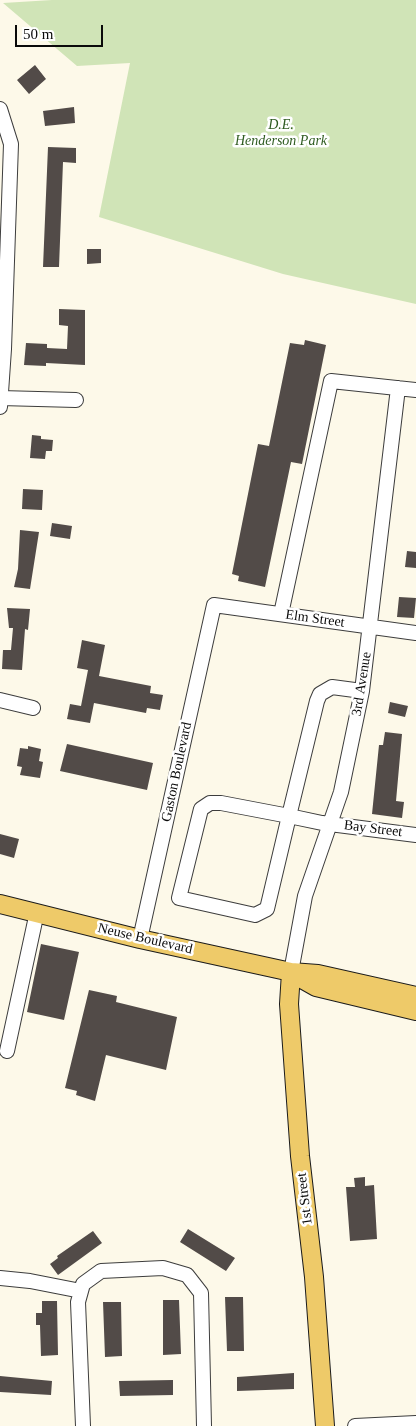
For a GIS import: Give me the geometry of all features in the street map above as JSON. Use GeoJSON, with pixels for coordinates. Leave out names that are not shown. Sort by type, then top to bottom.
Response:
{"type":"FeatureCollection","features":[{"type":"Feature","properties":{"kind":"main road","name":"Neuse Boulevard"},"geometry":{"type":"LineString","coordinates":[[0,904],[140,939],[291,972],[318,974],[416,996]]}},
{"type":"Feature","properties":{"kind":"main road","name":"Neuse Boulevard"},"geometry":{"type":"LineString","coordinates":[[291,972],[316,987],[416,1011]]}},
{"type":"Feature","properties":{"kind":"main road","name":"1st Street"},"geometry":{"type":"LineString","coordinates":[[291,972],[289,1004],[299,1147],[314,1277],[325,1426]]}},
{"type":"Feature","properties":{"kind":"street"},"geometry":{"type":"LineString","coordinates":[[0,109],[11,144],[0,401],[76,400]]}},
{"type":"Feature","properties":{"kind":"street"},"geometry":{"type":"LineString","coordinates":[[282,614],[331,381],[416,390]]}},
{"type":"Feature","properties":{"kind":"street","name":"3rd Avenue"},"geometry":{"type":"LineString","coordinates":[[291,972],[305,896],[341,792],[362,691],[398,388]]}},
{"type":"Feature","properties":{"kind":"street","name":"Elm Street"},"geometry":{"type":"LineString","coordinates":[[214,605],[416,633]]}},
{"type":"Feature","properties":{"kind":"street","name":"Gaston Boulevard"},"geometry":{"type":"LineString","coordinates":[[140,939],[214,605]]}},
{"type":"Feature","properties":{"kind":"street"},"geometry":{"type":"LineString","coordinates":[[289,816],[221,803],[210,803],[201,809],[179,898],[255,915],[267,909],[320,694],[332,687],[362,691]]}},
{"type":"Feature","properties":{"kind":"street"},"geometry":{"type":"LineString","coordinates":[[0,700],[33,708]]}},
{"type":"Feature","properties":{"kind":"street","name":"Bay Street"},"geometry":{"type":"LineString","coordinates":[[289,816],[416,834]]}},
{"type":"Feature","properties":{"kind":"street"},"geometry":{"type":"LineString","coordinates":[[7,1051],[37,912]]}},
{"type":"Feature","properties":{"kind":"street"},"geometry":{"type":"LineString","coordinates":[[83,1426],[78,1302],[83,1284],[100,1271],[163,1268],[187,1275],[201,1293],[204,1426]]}},
{"type":"Feature","properties":{"kind":"street"},"geometry":{"type":"LineString","coordinates":[[0,1278],[30,1281],[81,1291]]}},
{"type":"Feature","properties":{"kind":"street"},"geometry":{"type":"LineString","coordinates":[[355,1426],[415,1425]]}},
{"type":"Feature","properties":{"kind":"green space","name":"D.E. Henderson Park"},"geometry":{"type":"Polygon","coordinates":[[[52,0],[416,0],[416,304],[283,274],[99,217],[130,63],[77,66],[3,3],[52,0]]]}},
{"type":"Feature","properties":{"kind":"building"},"geometry":{"type":"Polygon","coordinates":[[[35,65],[46,79],[29,94],[17,80],[35,65]]]}},
{"type":"Feature","properties":{"kind":"building"},"geometry":{"type":"Polygon","coordinates":[[[74,107],[75,123],[45,126],[43,111],[74,107]]]}},
{"type":"Feature","properties":{"kind":"building"},"geometry":{"type":"Polygon","coordinates":[[[48,147],[76,148],[76,163],[63,162],[59,267],[43,267],[48,147]]]}},
{"type":"Feature","properties":{"kind":"building"},"geometry":{"type":"Polygon","coordinates":[[[87,249],[101,249],[101,263],[87,264],[87,249]]]}},
{"type":"Feature","properties":{"kind":"building"},"geometry":{"type":"Polygon","coordinates":[[[59,309],[85,310],[85,365],[46,363],[46,366],[24,365],[26,343],[47,344],[47,348],[67,349],[68,326],[59,325],[59,309]]]}},
{"type":"Feature","properties":{"kind":"building"},"geometry":{"type":"Polygon","coordinates":[[[305,340],[326,345],[302,464],[291,462],[265,587],[238,581],[239,576],[232,574],[258,444],[269,446],[290,343],[304,345],[305,340]]]}},
{"type":"Feature","properties":{"kind":"building"},"geometry":{"type":"Polygon","coordinates":[[[32,435],[41,436],[41,439],[53,440],[52,451],[46,451],[45,459],[30,458],[32,435]]]}},
{"type":"Feature","properties":{"kind":"building"},"geometry":{"type":"Polygon","coordinates":[[[23,489],[43,490],[42,510],[22,509],[23,489]]]}},
{"type":"Feature","properties":{"kind":"building"},"geometry":{"type":"Polygon","coordinates":[[[52,523],[72,526],[70,539],[50,536],[52,523]]]}},
{"type":"Feature","properties":{"kind":"building"},"geometry":{"type":"Polygon","coordinates":[[[20,530],[39,532],[30,589],[14,587],[18,569],[20,530]]]}},
{"type":"Feature","properties":{"kind":"building"},"geometry":{"type":"Polygon","coordinates":[[[407,551],[416,552],[416,568],[405,567],[407,551]]]}},
{"type":"Feature","properties":{"kind":"building"},"geometry":{"type":"Polygon","coordinates":[[[399,597],[416,598],[414,618],[397,617],[399,597]]]}},
{"type":"Feature","properties":{"kind":"building"},"geometry":{"type":"Polygon","coordinates":[[[7,608],[30,609],[28,630],[25,629],[22,670],[2,669],[3,650],[11,650],[13,628],[9,628],[7,608]]]}},
{"type":"Feature","properties":{"kind":"building"},"geometry":{"type":"Polygon","coordinates":[[[82,640],[105,645],[99,676],[151,686],[150,693],[163,695],[160,710],[147,708],[146,713],[94,703],[90,723],[67,719],[70,704],[81,706],[88,670],[77,668],[82,640]]]}},
{"type":"Feature","properties":{"kind":"building"},"geometry":{"type":"Polygon","coordinates":[[[390,702],[408,706],[405,717],[388,713],[390,702]]]}},
{"type":"Feature","properties":{"kind":"building"},"geometry":{"type":"Polygon","coordinates":[[[385,732],[402,734],[396,801],[404,802],[402,818],[372,814],[379,745],[383,745],[385,732]]]}},
{"type":"Feature","properties":{"kind":"building"},"geometry":{"type":"Polygon","coordinates":[[[67,744],[153,763],[147,790],[60,771],[67,744]]]}},
{"type":"Feature","properties":{"kind":"building"},"geometry":{"type":"Polygon","coordinates":[[[28,746],[41,749],[39,761],[43,762],[40,778],[20,775],[22,767],[17,766],[20,748],[28,749],[28,746]]]}},
{"type":"Feature","properties":{"kind":"building"},"geometry":{"type":"Polygon","coordinates":[[[0,834],[19,839],[14,858],[0,854],[0,834]]]}},
{"type":"Feature","properties":{"kind":"building"},"geometry":{"type":"Polygon","coordinates":[[[41,944],[79,952],[64,1020],[27,1012],[41,944]]]}},
{"type":"Feature","properties":{"kind":"building"},"geometry":{"type":"Polygon","coordinates":[[[89,990],[117,996],[116,1002],[177,1017],[166,1070],[106,1055],[95,1101],[76,1095],[77,1091],[65,1088],[89,990]]]}},
{"type":"Feature","properties":{"kind":"building"},"geometry":{"type":"Polygon","coordinates":[[[365,1177],[365,1186],[374,1185],[377,1239],[350,1241],[346,1187],[355,1187],[354,1178],[365,1177]]]}},
{"type":"Feature","properties":{"kind":"building"},"geometry":{"type":"Polygon","coordinates":[[[188,1229],[235,1258],[226,1271],[180,1242],[188,1229]]]}},
{"type":"Feature","properties":{"kind":"building"},"geometry":{"type":"Polygon","coordinates":[[[93,1231],[102,1243],[58,1275],[50,1264],[58,1258],[57,1256],[93,1231]]]}},
{"type":"Feature","properties":{"kind":"building"},"geometry":{"type":"Polygon","coordinates":[[[225,1297],[243,1297],[244,1351],[227,1351],[225,1297]]]}},
{"type":"Feature","properties":{"kind":"building"},"geometry":{"type":"Polygon","coordinates":[[[163,1300],[179,1300],[181,1354],[163,1355],[163,1300]]]}},
{"type":"Feature","properties":{"kind":"building"},"geometry":{"type":"Polygon","coordinates":[[[42,1301],[57,1301],[58,1355],[41,1356],[40,1325],[36,1325],[36,1313],[42,1313],[42,1301]]]}},
{"type":"Feature","properties":{"kind":"building"},"geometry":{"type":"Polygon","coordinates":[[[103,1302],[121,1302],[122,1356],[105,1357],[103,1302]]]}},
{"type":"Feature","properties":{"kind":"building"},"geometry":{"type":"Polygon","coordinates":[[[294,1373],[294,1389],[237,1391],[237,1377],[294,1373]]]}},
{"type":"Feature","properties":{"kind":"building"},"geometry":{"type":"Polygon","coordinates":[[[0,1376],[52,1381],[51,1395],[0,1392],[0,1376]]]}},
{"type":"Feature","properties":{"kind":"building"},"geometry":{"type":"Polygon","coordinates":[[[173,1380],[173,1395],[120,1396],[119,1381],[173,1380]]]}}]}
